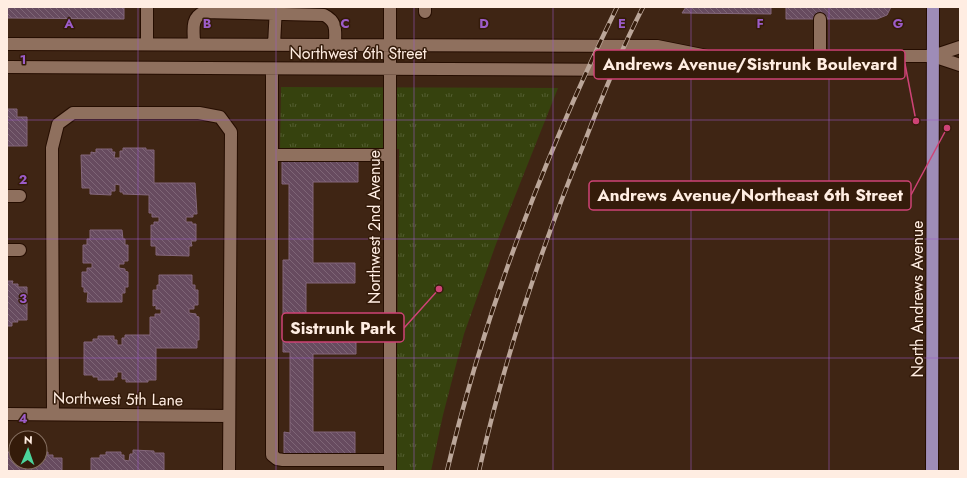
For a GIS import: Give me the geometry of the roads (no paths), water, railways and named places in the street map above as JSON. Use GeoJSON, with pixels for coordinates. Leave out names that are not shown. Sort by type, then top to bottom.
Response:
{"type":"FeatureCollection","features":[{"type":"Feature","properties":{"kind":"main road","name":"North Andrews Avenue"},"geometry":{"type":"LineString","coordinates":[[932,471],[933,7]]}},
{"type":"Feature","properties":{"kind":"street"},"geometry":{"type":"LineString","coordinates":[[147,7],[147,44]]}},
{"type":"Feature","properties":{"kind":"street","name":"Northwest 2nd Avenue"},"geometry":{"type":"LineString","coordinates":[[390,7],[390,466]]}},
{"type":"Feature","properties":{"kind":"street"},"geometry":{"type":"LineString","coordinates":[[194,44],[194,20],[198,14],[204,12],[276,10],[324,15],[331,18],[335,25],[335,45]]}},
{"type":"Feature","properties":{"kind":"street"},"geometry":{"type":"LineString","coordinates":[[274,45],[276,10]]}},
{"type":"Feature","properties":{"kind":"street"},"geometry":{"type":"LineString","coordinates":[[820,19],[820,56]]}},
{"type":"Feature","properties":{"kind":"street","name":"Northwest 6th Street"},"geometry":{"type":"LineString","coordinates":[[7,44],[656,46],[707,56],[933,56]]}},
{"type":"Feature","properties":{"kind":"street"},"geometry":{"type":"LineString","coordinates":[[933,56],[960,47]]}},
{"type":"Feature","properties":{"kind":"street","name":"Northwest 6th Street"},"geometry":{"type":"LineString","coordinates":[[7,67],[644,70],[707,56]]}},
{"type":"Feature","properties":{"kind":"street"},"geometry":{"type":"LineString","coordinates":[[933,56],[960,65]]}},
{"type":"Feature","properties":{"kind":"street"},"geometry":{"type":"LineString","coordinates":[[272,69],[272,454],[277,459],[283,460],[390,466]]}},
{"type":"Feature","properties":{"kind":"street"},"geometry":{"type":"LineString","coordinates":[[53,414],[52,148],[58,124],[73,113],[199,113],[220,117],[231,132],[229,471]]}},
{"type":"Feature","properties":{"kind":"street"},"geometry":{"type":"LineString","coordinates":[[272,154],[390,155]]}},
{"type":"Feature","properties":{"kind":"street"},"geometry":{"type":"LineString","coordinates":[[7,196],[20,196]]}},
{"type":"Feature","properties":{"kind":"street"},"geometry":{"type":"LineString","coordinates":[[7,250],[20,250]]}},
{"type":"Feature","properties":{"kind":"street","name":"Northwest 5th Lane"},"geometry":{"type":"LineString","coordinates":[[7,414],[229,416]]}},
{"type":"Feature","properties":{"kind":"railway"},"geometry":{"type":"LineString","coordinates":[[447,471],[479,351],[519,234],[565,119],[617,7]]}},
{"type":"Feature","properties":{"kind":"railway"},"geometry":{"type":"LineString","coordinates":[[479,471],[500,388],[524,306],[552,225],[604,93],[626,41],[643,7]]}},
{"type":"Feature","properties":{"kind":"place","name":"Andrews Avenue/Sistrunk Boulevard"},"geometry":{"type":"Point","coordinates":[916,121]}},
{"type":"Feature","properties":{"kind":"place","name":"Andrews Avenue/Northeast 6th Street"},"geometry":{"type":"Point","coordinates":[947,128]}},
{"type":"Feature","properties":{"kind":"place","name":"Sistrunk Park"},"geometry":{"type":"Point","coordinates":[439,289]}}]}
